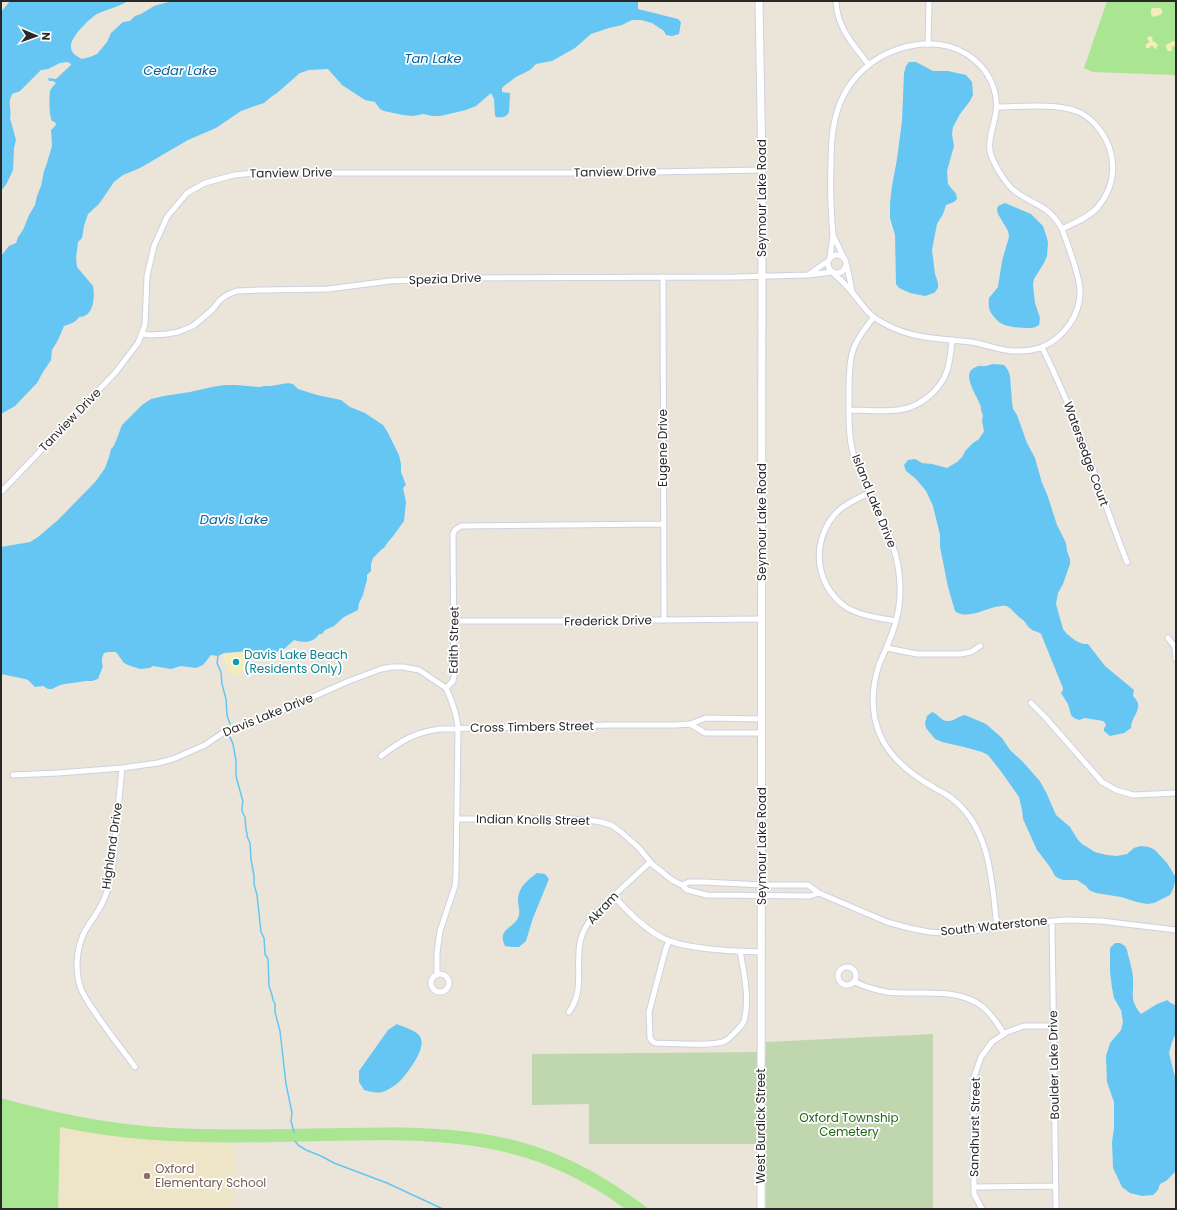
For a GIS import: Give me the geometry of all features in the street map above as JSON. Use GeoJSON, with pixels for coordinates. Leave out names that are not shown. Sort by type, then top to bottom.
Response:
{"type":"FeatureCollection","features":[{"type":"Feature","properties":{"kind":"street","name":"Seymour Lake Road"},"geometry":{"type":"LineString","coordinates":[[759,1],[762,170],[761,1042]]}},
{"type":"Feature","properties":{"kind":"street"},"geometry":{"type":"LineString","coordinates":[[836,1],[837,10],[847,36],[868,64]]}},
{"type":"Feature","properties":{"kind":"street"},"geometry":{"type":"LineString","coordinates":[[928,44],[929,1]]}},
{"type":"Feature","properties":{"kind":"street"},"geometry":{"type":"LineString","coordinates":[[919,44],[928,44],[951,46],[969,55],[980,65],[993,85],[997,107],[990,140],[990,153],[995,164],[1004,179],[1015,192],[1044,208],[1053,215],[1062,229],[1079,281],[1079,304],[1075,315],[1069,326],[1062,334],[1051,342],[1042,347],[1028,351],[1013,351],[982,344],[920,337],[907,333],[874,317],[858,302],[852,292],[829,268],[828,264],[833,235],[830,193],[831,143],[834,123],[847,89],[868,64],[884,54],[897,49],[919,44]]}},
{"type":"Feature","properties":{"kind":"street"},"geometry":{"type":"LineString","coordinates":[[997,107],[1064,107],[1077,111],[1088,117],[1096,124],[1110,147],[1113,159],[1111,185],[1101,203],[1096,210],[1062,229]]}},
{"type":"Feature","properties":{"kind":"street","name":"Tanview Drive"},"geometry":{"type":"LineString","coordinates":[[1,492],[115,373],[138,343],[145,324],[148,276],[154,246],[167,217],[188,193],[205,182],[234,175],[256,173],[598,173],[762,170]]}},
{"type":"Feature","properties":{"kind":"street"},"geometry":{"type":"LineString","coordinates":[[833,235],[846,261],[852,292]]}},
{"type":"Feature","properties":{"kind":"street"},"geometry":{"type":"LineString","coordinates":[[808,275],[834,255],[838,254],[843,256]]}},
{"type":"Feature","properties":{"kind":"street"},"geometry":{"type":"LineString","coordinates":[[833,273],[841,273],[847,265]]}},
{"type":"Feature","properties":{"kind":"street","name":"Spezia Drive"},"geometry":{"type":"LineString","coordinates":[[142,334],[167,334],[178,332],[193,326],[212,310],[227,294],[237,291],[328,289],[390,281],[464,278],[762,276],[833,273]]}},
{"type":"Feature","properties":{"kind":"street","name":"Eugene Drive"},"geometry":{"type":"LineString","coordinates":[[663,277],[664,620]]}},
{"type":"Feature","properties":{"kind":"street","name":"Island Lake Drive"},"geometry":{"type":"LineString","coordinates":[[874,317],[861,332],[854,344],[851,354],[849,375],[849,410],[850,434],[853,451],[887,530],[896,558],[899,574],[896,621],[875,680],[873,705],[875,720],[880,736],[889,751],[898,761],[921,780],[954,800],[970,817],[976,827],[982,839],[988,861],[997,928]]}},
{"type":"Feature","properties":{"kind":"street"},"geometry":{"type":"LineString","coordinates":[[849,410],[900,410],[910,407],[926,398],[934,392],[941,383],[947,371],[952,341]]}},
{"type":"Feature","properties":{"kind":"street","name":"Watersedge Court"},"geometry":{"type":"LineString","coordinates":[[1042,347],[1083,442],[1127,562]]}},
{"type":"Feature","properties":{"kind":"street"},"geometry":{"type":"LineString","coordinates":[[870,493],[845,506],[829,521],[822,535],[819,566],[825,584],[836,598],[845,606],[854,611],[896,621]]}},
{"type":"Feature","properties":{"kind":"street","name":"Edith Street"},"geometry":{"type":"LineString","coordinates":[[437,975],[437,953],[440,931],[456,875],[458,728],[454,704],[446,688],[453,681],[454,676],[453,534],[458,527],[461,526],[663,524]]}},
{"type":"Feature","properties":{"kind":"street","name":"Frederick Drive"},"geometry":{"type":"LineString","coordinates":[[454,621],[762,619]]}},
{"type":"Feature","properties":{"kind":"street"},"geometry":{"type":"LineString","coordinates":[[1168,638],[1175,647],[1176,659]]}},
{"type":"Feature","properties":{"kind":"street"},"geometry":{"type":"LineString","coordinates":[[887,648],[917,654],[960,654],[971,652],[980,646]]}},
{"type":"Feature","properties":{"kind":"street","name":"Davis Lake Drive"},"geometry":{"type":"LineString","coordinates":[[13,775],[122,768],[158,763],[173,759],[205,745],[224,732],[254,723],[349,681],[381,669],[403,667],[419,670],[446,688]]}},
{"type":"Feature","properties":{"kind":"street"},"geometry":{"type":"LineString","coordinates":[[1031,703],[1102,782],[1116,790],[1133,795],[1176,793]]}},
{"type":"Feature","properties":{"kind":"street","name":"Cross Timbers Street"},"geometry":{"type":"LineString","coordinates":[[381,756],[400,742],[426,730],[458,728],[690,724],[706,718],[762,719]]}},
{"type":"Feature","properties":{"kind":"street","name":"Cross Timbers Street"},"geometry":{"type":"LineString","coordinates":[[690,724],[705,733],[762,734]]}},
{"type":"Feature","properties":{"kind":"street","name":"Highland Drive"},"geometry":{"type":"LineString","coordinates":[[122,768],[112,872],[100,909],[83,936],[78,953],[77,969],[81,989],[85,998],[135,1067]]}},
{"type":"Feature","properties":{"kind":"street","name":"Indian Knolls Street"},"geometry":{"type":"LineString","coordinates":[[457,819],[569,819],[601,822],[621,832],[638,847],[650,862],[687,890],[707,895],[762,896]]}},
{"type":"Feature","properties":{"kind":"street","name":"Akram"},"geometry":{"type":"LineString","coordinates":[[569,1012],[574,1005],[577,996],[581,939],[586,926],[597,912],[650,862]]}},
{"type":"Feature","properties":{"kind":"street"},"geometry":{"type":"LineString","coordinates":[[682,885],[689,882],[704,882],[762,885]]}},
{"type":"Feature","properties":{"kind":"street","name":"South Waterstone"},"geometry":{"type":"LineString","coordinates":[[762,885],[808,885],[819,893],[887,922],[909,928],[944,933],[1052,921],[1090,920],[1176,930]]}},
{"type":"Feature","properties":{"kind":"street"},"geometry":{"type":"LineString","coordinates":[[762,896],[810,896],[819,893]]}},
{"type":"Feature","properties":{"kind":"street"},"geometry":{"type":"LineString","coordinates":[[614,896],[647,928],[669,941],[687,945],[762,952]]}},
{"type":"Feature","properties":{"kind":"street","name":"Boulder Lake Drive"},"geometry":{"type":"LineString","coordinates":[[1052,921],[1056,1209]]}},
{"type":"Feature","properties":{"kind":"street"},"geometry":{"type":"LineString","coordinates":[[669,941],[649,1012],[650,1038],[654,1042],[705,1044],[725,1041],[736,1032],[743,1022],[746,1000],[740,951]]}},
{"type":"Feature","properties":{"kind":"street"},"geometry":{"type":"LineString","coordinates":[[855,982],[887,992],[944,994],[965,998],[984,1008],[994,1019],[1004,1034]]}},
{"type":"Feature","properties":{"kind":"street","name":"Sandhurst Street"},"geometry":{"type":"LineString","coordinates":[[982,1209],[974,1194],[973,1095],[974,1077],[981,1057],[992,1042],[1004,1034],[1024,1026],[1054,1026]]}},
{"type":"Feature","properties":{"kind":"street","name":"West Burdick Street"},"geometry":{"type":"LineString","coordinates":[[761,1042],[761,1209]]}},
{"type":"Feature","properties":{"kind":"street"},"geometry":{"type":"LineString","coordinates":[[974,1187],[1056,1186]]}},
{"type":"Feature","properties":{"kind":"shaded area","name":"Oxford Elementary School"},"geometry":{"type":"Polygon","coordinates":[[[60,1127],[125,1138],[235,1143],[234,1209],[58,1209],[60,1127]]]}},
{"type":"Feature","properties":{"kind":"green space"},"geometry":{"type":"Polygon","coordinates":[[[1107,1],[1176,1],[1176,75],[1093,72],[1084,68],[1107,1]]]}},
{"type":"Feature","properties":{"kind":"green space","name":"Oxford Township Cemetery"},"geometry":{"type":"Polygon","coordinates":[[[933,1034],[933,1209],[766,1209],[766,1144],[589,1144],[589,1104],[532,1105],[532,1054],[766,1052],[766,1042],[933,1034]]]}},
{"type":"Feature","properties":{"kind":"green space"},"geometry":{"type":"Polygon","coordinates":[[[1,1098],[98,1120],[172,1128],[415,1128],[485,1134],[531,1145],[563,1157],[607,1180],[649,1209],[627,1209],[592,1187],[556,1169],[533,1160],[474,1146],[400,1140],[193,1142],[126,1137],[60,1127],[58,1209],[1,1209],[1,1098]]]}},
{"type":"Feature","properties":{"kind":"sand"},"geometry":{"type":"Polygon","coordinates":[[[1152,8],[1160,8],[1162,13],[1153,17],[1151,15],[1152,8]]]}},
{"type":"Feature","properties":{"kind":"sand"},"geometry":{"type":"Polygon","coordinates":[[[1150,36],[1152,37],[1153,42],[1158,45],[1156,49],[1152,45],[1149,48],[1146,48],[1146,44],[1150,42],[1147,38],[1150,36]]]}},
{"type":"Feature","properties":{"kind":"sand"},"geometry":{"type":"Polygon","coordinates":[[[1173,41],[1176,42],[1176,45],[1172,47],[1172,51],[1168,51],[1166,45],[1173,41]]]}},
{"type":"Feature","properties":{"kind":"sand","name":"Davis Lake Beach (Residents Only)"},"geometry":{"type":"Polygon","coordinates":[[[242,652],[249,668],[232,676],[222,655],[242,652]]]}},
{"type":"Feature","properties":{"kind":"water","name":"Cedar Lake"},"geometry":{"type":"Polygon","coordinates":[[[10,1],[128,1],[97,14],[76,34],[71,44],[71,50],[75,55],[82,59],[97,54],[107,42],[111,33],[123,22],[130,21],[135,16],[154,6],[172,1],[638,1],[638,9],[678,19],[681,22],[679,34],[672,36],[666,35],[664,31],[652,23],[641,20],[632,20],[622,25],[591,34],[575,48],[552,61],[536,64],[530,70],[516,77],[504,86],[502,88],[502,92],[510,93],[509,112],[507,115],[502,117],[495,116],[494,99],[491,93],[476,106],[440,116],[424,114],[413,116],[384,111],[380,109],[375,102],[365,100],[342,85],[328,69],[309,70],[300,73],[264,103],[241,111],[216,128],[188,140],[140,168],[123,175],[114,182],[99,204],[88,214],[82,238],[78,242],[76,258],[77,267],[93,286],[94,295],[91,310],[88,314],[79,317],[74,322],[64,326],[52,350],[51,360],[37,383],[15,406],[1,414],[1,256],[9,246],[16,243],[35,205],[52,146],[51,130],[56,125],[51,118],[50,91],[56,83],[49,81],[48,78],[56,79],[71,65],[67,62],[60,63],[48,69],[41,70],[20,91],[12,94],[10,101],[10,118],[16,140],[13,170],[7,183],[1,191],[1,12],[10,1]]]}},
{"type":"Feature","properties":{"kind":"water"},"geometry":{"type":"Polygon","coordinates":[[[909,62],[916,62],[933,71],[948,71],[966,75],[972,82],[973,95],[953,127],[952,134],[954,146],[947,171],[948,184],[956,194],[957,199],[946,205],[937,224],[932,250],[938,288],[934,293],[925,296],[910,293],[899,288],[896,284],[895,235],[890,218],[892,186],[902,121],[904,73],[909,62]]]}},
{"type":"Feature","properties":{"kind":"water"},"geometry":{"type":"Polygon","coordinates":[[[1005,203],[1031,214],[1043,226],[1048,242],[1047,256],[1034,279],[1033,285],[1035,303],[1040,318],[1039,325],[1033,328],[1004,325],[995,318],[989,309],[989,298],[998,287],[1002,261],[1009,237],[1008,231],[997,210],[998,206],[1005,203]]]}},
{"type":"Feature","properties":{"kind":"water"},"geometry":{"type":"Polygon","coordinates":[[[994,364],[1004,365],[1008,370],[1010,376],[1013,409],[1035,458],[1057,525],[1066,543],[1070,564],[1058,593],[1056,604],[1063,629],[1076,641],[1083,644],[1088,644],[1105,666],[1134,690],[1133,696],[1137,700],[1138,708],[1131,728],[1124,733],[1110,736],[1104,731],[1106,726],[1103,721],[1085,718],[1079,720],[1071,715],[1068,704],[1061,693],[1063,688],[1041,634],[1033,631],[1010,608],[1000,606],[967,615],[955,611],[948,587],[940,547],[940,535],[933,506],[926,491],[916,479],[906,471],[904,465],[908,460],[915,459],[922,463],[947,468],[957,462],[966,450],[979,439],[984,431],[982,421],[983,416],[981,407],[969,378],[970,373],[973,369],[979,366],[994,364]]]}},
{"type":"Feature","properties":{"kind":"water","name":"Davis Lake"},"geometry":{"type":"Polygon","coordinates":[[[288,383],[293,384],[298,389],[341,400],[350,407],[365,413],[383,425],[399,455],[401,472],[406,485],[403,488],[406,502],[404,521],[384,548],[373,558],[371,571],[367,575],[367,581],[358,610],[344,617],[334,626],[325,630],[322,634],[319,634],[311,641],[301,642],[294,640],[283,650],[264,655],[259,655],[249,651],[224,653],[218,656],[211,655],[203,665],[196,668],[181,666],[171,669],[153,666],[150,668],[140,669],[124,663],[116,652],[108,652],[103,654],[103,666],[98,679],[92,681],[65,684],[48,689],[43,686],[35,687],[25,679],[1,674],[1,547],[30,542],[58,520],[96,481],[105,468],[111,449],[116,441],[122,425],[142,405],[151,399],[225,385],[260,387],[288,383]]]}},
{"type":"Feature","properties":{"kind":"water"},"geometry":{"type":"Polygon","coordinates":[[[932,712],[946,721],[965,715],[986,724],[1002,738],[1010,750],[1039,780],[1056,815],[1070,827],[1082,844],[1095,852],[1117,856],[1127,854],[1134,848],[1140,846],[1149,847],[1155,850],[1167,863],[1175,876],[1175,882],[1170,895],[1154,903],[1147,904],[1121,897],[1096,893],[1089,890],[1077,880],[1063,880],[1055,876],[1037,850],[1023,819],[1019,797],[1000,770],[988,755],[982,752],[935,739],[926,728],[925,723],[927,716],[932,712]]]}},
{"type":"Feature","properties":{"kind":"water"},"geometry":{"type":"Polygon","coordinates":[[[537,873],[545,874],[549,879],[533,918],[526,941],[519,947],[505,946],[503,935],[517,920],[519,915],[518,895],[524,884],[537,873]]]}},
{"type":"Feature","properties":{"kind":"water"},"geometry":{"type":"Polygon","coordinates":[[[1115,943],[1120,943],[1125,946],[1127,950],[1133,976],[1133,1001],[1141,1014],[1157,1004],[1168,1000],[1175,1005],[1176,1033],[1169,1053],[1176,1081],[1176,1171],[1167,1180],[1160,1184],[1158,1190],[1153,1195],[1142,1196],[1130,1193],[1122,1187],[1113,1168],[1112,1142],[1114,1128],[1114,1102],[1107,1082],[1106,1056],[1110,1043],[1121,1030],[1123,1022],[1121,1010],[1114,998],[1110,971],[1110,948],[1115,943]]]}},
{"type":"Feature","properties":{"kind":"water"},"geometry":{"type":"Polygon","coordinates":[[[397,1024],[412,1030],[419,1035],[421,1040],[420,1052],[408,1071],[395,1085],[389,1089],[377,1093],[364,1090],[359,1082],[359,1071],[388,1030],[397,1024]]]}},
{"type":"Feature","properties":{"kind":"waterway"},"geometry":{"type":"LineString","coordinates":[[218,656],[217,663],[221,672],[222,684],[226,699],[227,715],[230,724]]}},
{"type":"Feature","properties":{"kind":"waterway"},"geometry":{"type":"LineString","coordinates":[[229,735],[233,744],[236,761],[236,776],[243,802],[242,811],[245,817],[247,836],[250,843],[261,932],[264,938],[265,954],[268,959],[269,986],[275,1004],[275,1012],[280,1031],[286,1084],[292,1113],[291,1121],[294,1132]]}},
{"type":"Feature","properties":{"kind":"waterway"},"geometry":{"type":"LineString","coordinates":[[295,1141],[306,1150],[334,1163],[387,1183],[443,1209]]}},
{"type":"Feature","properties":{"kind":"place","name":"Davis Lake Beach (Residents Only)"},"geometry":{"type":"Point","coordinates":[236,662]}},
{"type":"Feature","properties":{"kind":"place","name":"Oxford Elementary School"},"geometry":{"type":"Point","coordinates":[147,1176]}},
{"type":"Feature","properties":{"kind":"water label","name":"Tan Lake"},"geometry":{"type":"Point","coordinates":[433,58]}}]}
